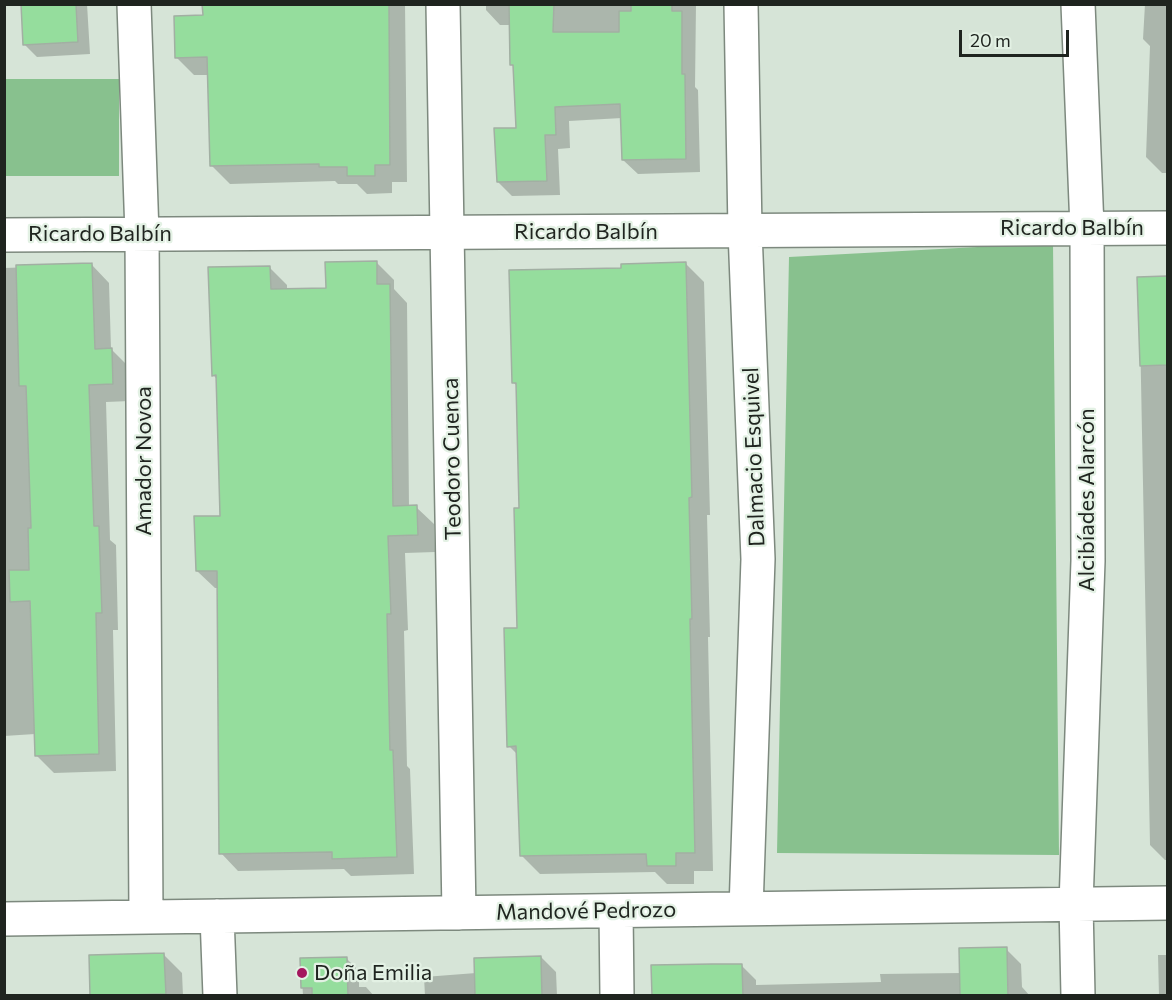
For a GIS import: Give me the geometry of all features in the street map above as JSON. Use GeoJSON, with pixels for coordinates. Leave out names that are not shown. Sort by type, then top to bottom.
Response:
{"type":"FeatureCollection","features":[{"type":"Feature","properties":{"kind":"street","name":"Amador Novoa"},"geometry":{"type":"LineString","coordinates":[[134,4],[142,234],[146,917]]}},
{"type":"Feature","properties":{"kind":"street","name":"Teodoro Cuenca"},"geometry":{"type":"LineString","coordinates":[[443,4],[459,913]]}},
{"type":"Feature","properties":{"kind":"street","name":"Dalmacio Esquivel"},"geometry":{"type":"LineString","coordinates":[[741,4],[745,231],[758,559],[746,909]]}},
{"type":"Feature","properties":{"kind":"street","name":"Alcibíades Alarcón"},"geometry":{"type":"LineString","coordinates":[[1078,4],[1087,228],[1088,561],[1076,904],[1078,996]]}},
{"type":"Feature","properties":{"kind":"street","name":"Ricardo Balbín"},"geometry":{"type":"LineString","coordinates":[[4,235],[1167,228]]}},
{"type":"Feature","properties":{"kind":"street","name":"Mandové Pedrozo"},"geometry":{"type":"LineString","coordinates":[[4,919],[1167,903]]}},
{"type":"Feature","properties":{"kind":"street"},"geometry":{"type":"LineString","coordinates":[[616,911],[617,996]]}},
{"type":"Feature","properties":{"kind":"street"},"geometry":{"type":"LineString","coordinates":[[218,916],[220,996]]}},
{"type":"Feature","properties":{"kind":"green space"},"geometry":{"type":"Polygon","coordinates":[[[5,79],[119,79],[119,176],[5,176],[5,79]]]}},
{"type":"Feature","properties":{"kind":"green space"},"geometry":{"type":"Polygon","coordinates":[[[1053,243],[1059,855],[777,853],[789,257],[1053,243]]]}},
{"type":"Feature","properties":{"kind":"building"},"geometry":{"type":"Polygon","coordinates":[[[21,4],[76,4],[78,42],[23,45],[21,4]]]}},
{"type":"Feature","properties":{"kind":"building"},"geometry":{"type":"Polygon","coordinates":[[[202,4],[389,4],[390,165],[375,165],[375,176],[347,176],[347,167],[319,167],[319,164],[210,166],[207,57],[175,58],[174,16],[203,15],[202,4]]]}},
{"type":"Feature","properties":{"kind":"building"},"geometry":{"type":"Polygon","coordinates":[[[509,4],[554,4],[553,32],[619,32],[619,11],[631,11],[631,4],[672,4],[672,11],[682,11],[686,159],[622,160],[620,104],[555,107],[556,135],[545,135],[547,181],[497,182],[494,128],[516,128],[513,65],[510,65],[509,4]]]}},
{"type":"Feature","properties":{"kind":"building"},"geometry":{"type":"Polygon","coordinates":[[[377,261],[377,284],[390,284],[393,506],[417,505],[418,535],[388,536],[391,614],[387,614],[390,750],[393,750],[397,857],[332,859],[332,852],[219,854],[217,571],[196,571],[194,516],[220,516],[216,375],[212,376],[208,267],[270,266],[271,289],[326,288],[325,262],[377,261]]]}},
{"type":"Feature","properties":{"kind":"building"},"geometry":{"type":"Polygon","coordinates":[[[686,262],[692,497],[689,498],[692,619],[690,619],[695,853],[676,853],[676,866],[647,866],[646,854],[520,856],[516,746],[507,747],[504,628],[517,628],[514,508],[519,508],[516,383],[512,383],[509,270],[621,268],[621,264],[686,262]]]}},
{"type":"Feature","properties":{"kind":"building"},"geometry":{"type":"Polygon","coordinates":[[[92,263],[95,349],[112,348],[113,384],[89,385],[94,526],[99,526],[102,613],[96,613],[99,754],[35,756],[30,601],[10,602],[9,570],[29,570],[28,528],[31,528],[26,386],[19,386],[16,265],[92,263]]]}},
{"type":"Feature","properties":{"kind":"building"},"geometry":{"type":"Polygon","coordinates":[[[1167,276],[1167,365],[1140,366],[1137,277],[1167,276]]]}},
{"type":"Feature","properties":{"kind":"building"},"geometry":{"type":"Polygon","coordinates":[[[1007,947],[1008,996],[960,996],[959,948],[1007,947]]]}},
{"type":"Feature","properties":{"kind":"building"},"geometry":{"type":"Polygon","coordinates":[[[164,953],[166,994],[90,996],[89,955],[164,953]]]}},
{"type":"Feature","properties":{"kind":"building"},"geometry":{"type":"Polygon","coordinates":[[[541,956],[542,996],[475,996],[474,958],[541,956]]]}},
{"type":"Feature","properties":{"kind":"building"},"geometry":{"type":"Polygon","coordinates":[[[347,957],[348,996],[312,996],[312,988],[301,988],[300,958],[347,957]]]}},
{"type":"Feature","properties":{"kind":"building"},"geometry":{"type":"Polygon","coordinates":[[[742,964],[743,996],[652,996],[651,965],[742,964]]]}},
{"type":"Feature","properties":{"kind":"place","name":"Doña Emilia"},"geometry":{"type":"Point","coordinates":[302,973]}}]}
